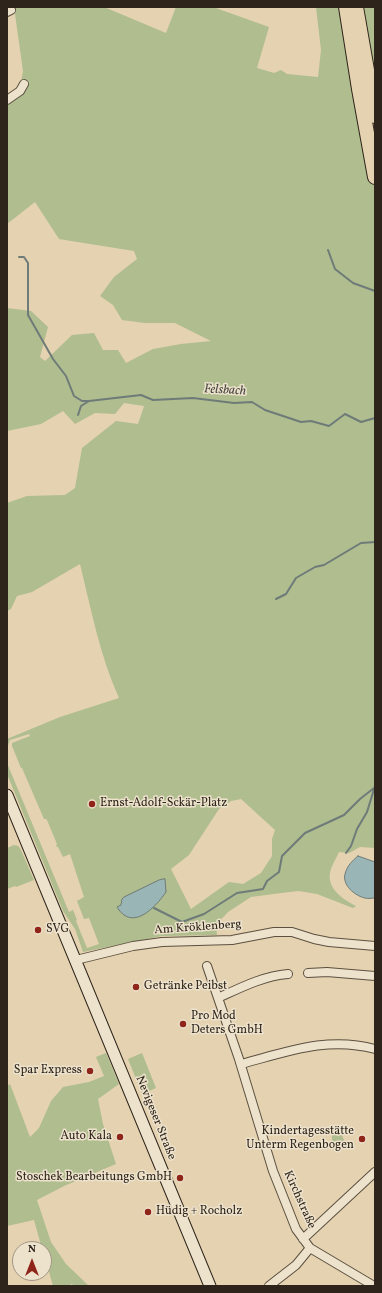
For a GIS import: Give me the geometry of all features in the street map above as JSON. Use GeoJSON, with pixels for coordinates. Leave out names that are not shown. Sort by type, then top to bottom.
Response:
{"type":"FeatureCollection","features":[{"type":"Feature","properties":{"kind":"highway"},"geometry":{"type":"LineString","coordinates":[[346,7],[375,177]]}},
{"type":"Feature","properties":{"kind":"highway"},"geometry":{"type":"LineString","coordinates":[[356,7],[375,116]]}},
{"type":"Feature","properties":{"kind":"main road","name":"Nevigeser Straße"},"geometry":{"type":"LineString","coordinates":[[7,795],[210,1286]]}},
{"type":"Feature","properties":{"kind":"street"},"geometry":{"type":"LineString","coordinates":[[7,100],[20,91],[24,84]]}},
{"type":"Feature","properties":{"kind":"street","name":"Am Kröklenberg"},"geometry":{"type":"LineString","coordinates":[[76,960],[118,949],[162,942],[232,940],[274,932],[292,932],[329,942],[375,946]]}},
{"type":"Feature","properties":{"kind":"street","name":"Kirchstraße"},"geometry":{"type":"LineString","coordinates":[[207,966],[241,1064],[273,1172],[296,1229],[310,1248],[374,1286]]}},
{"type":"Feature","properties":{"kind":"street"},"geometry":{"type":"LineString","coordinates":[[308,973],[327,972],[375,976]]}},
{"type":"Feature","properties":{"kind":"street"},"geometry":{"type":"LineString","coordinates":[[218,998],[264,979],[288,974]]}},
{"type":"Feature","properties":{"kind":"street"},"geometry":{"type":"LineString","coordinates":[[241,1064],[313,1045],[353,1045],[375,1049]]}},
{"type":"Feature","properties":{"kind":"street"},"geometry":{"type":"LineString","coordinates":[[302,1239],[375,1172]]}},
{"type":"Feature","properties":{"kind":"street"},"geometry":{"type":"LineString","coordinates":[[269,1286],[296,1265],[310,1248]]}},
{"type":"Feature","properties":{"kind":"green space"},"geometry":{"type":"Polygon","coordinates":[[[14,7],[104,7],[166,33],[176,7],[213,7],[269,27],[257,68],[274,73],[281,70],[287,74],[318,77],[321,50],[316,7],[375,7],[375,848],[360,847],[349,853],[339,852],[330,873],[331,884],[334,889],[346,901],[356,906],[353,908],[317,894],[299,891],[251,897],[228,912],[216,925],[217,935],[162,936],[83,952],[75,929],[63,911],[7,774],[7,763],[69,912],[73,910],[87,948],[99,944],[89,918],[84,919],[77,901],[84,897],[70,854],[63,857],[57,847],[47,820],[44,819],[12,746],[12,743],[30,736],[29,734],[10,740],[7,748],[7,739],[60,717],[119,698],[101,649],[80,564],[32,592],[17,596],[11,609],[7,611],[7,503],[27,496],[65,495],[75,488],[82,448],[116,421],[138,424],[144,406],[124,403],[115,414],[95,413],[75,424],[63,411],[41,424],[7,431],[7,308],[31,311],[48,327],[40,357],[45,361],[72,335],[94,333],[103,350],[118,350],[126,363],[153,349],[211,341],[175,323],[145,323],[122,320],[113,305],[100,296],[114,277],[137,259],[134,251],[59,239],[35,202],[7,224],[7,105],[14,100],[9,96],[20,88],[23,71],[14,7]],[[241,799],[231,801],[219,809],[189,855],[171,869],[191,909],[229,882],[243,884],[261,873],[272,856],[272,839],[275,830],[241,799]]]}},
{"type":"Feature","properties":{"kind":"green space"},"geometry":{"type":"Polygon","coordinates":[[[14,845],[20,848],[34,880],[7,889],[7,848],[14,845]]]}},
{"type":"Feature","properties":{"kind":"green space"},"geometry":{"type":"Polygon","coordinates":[[[106,1053],[119,1084],[98,1099],[103,1124],[116,1164],[64,1186],[37,1200],[51,1241],[40,1241],[34,1220],[7,1226],[7,1086],[10,1084],[30,1137],[39,1128],[51,1101],[63,1087],[89,1082],[104,1076],[96,1057],[106,1053]]]}},
{"type":"Feature","properties":{"kind":"green space"},"geometry":{"type":"Polygon","coordinates":[[[142,1053],[156,1088],[142,1094],[128,1059],[142,1053]]]}},
{"type":"Feature","properties":{"kind":"green space"},"geometry":{"type":"Polygon","coordinates":[[[332,1129],[340,1129],[346,1144],[345,1148],[336,1149],[332,1145],[332,1129]]]}},
{"type":"Feature","properties":{"kind":"green space"},"geometry":{"type":"Polygon","coordinates":[[[52,1243],[66,1264],[89,1286],[74,1286],[72,1284],[67,1286],[53,1286],[52,1281],[52,1243]]]}},
{"type":"Feature","properties":{"kind":"water"},"geometry":{"type":"Polygon","coordinates":[[[358,856],[375,862],[375,898],[366,898],[357,895],[347,886],[345,882],[345,874],[347,869],[358,856]]]}},
{"type":"Feature","properties":{"kind":"water"},"geometry":{"type":"Polygon","coordinates":[[[165,879],[166,892],[156,905],[143,915],[129,917],[123,914],[117,907],[121,905],[124,897],[159,880],[165,879]]]}},
{"type":"Feature","properties":{"kind":"waterway"},"geometry":{"type":"LineString","coordinates":[[328,250],[335,269],[353,283],[375,291]]}},
{"type":"Feature","properties":{"kind":"waterway","name":"Felsbach"},"geometry":{"type":"LineString","coordinates":[[19,257],[24,257],[28,263],[28,315],[53,359],[66,376],[74,396],[82,401],[88,401]]}},
{"type":"Feature","properties":{"kind":"waterway","name":"Felsbach"},"geometry":{"type":"LineString","coordinates":[[78,415],[81,406],[89,401],[141,395],[153,400],[193,398],[234,403],[252,402],[265,410],[301,422],[311,421],[329,426],[345,414],[361,422],[375,418]]}},
{"type":"Feature","properties":{"kind":"waterway"},"geometry":{"type":"LineString","coordinates":[[276,599],[286,594],[296,578],[315,567],[324,565],[361,543],[375,542]]}},
{"type":"Feature","properties":{"kind":"waterway"},"geometry":{"type":"LineString","coordinates":[[346,853],[351,846],[357,829],[367,812],[375,786]]}},
{"type":"Feature","properties":{"kind":"waterway"},"geometry":{"type":"LineString","coordinates":[[154,908],[182,922],[204,914],[237,893],[263,889],[267,881],[279,872],[282,856],[305,833],[344,815],[374,788]]}},
{"type":"Feature","properties":{"kind":"place","name":"Ernst-Adolf-Sckär-Platz"},"geometry":{"type":"Point","coordinates":[92,804]}},
{"type":"Feature","properties":{"kind":"place","name":"SVG"},"geometry":{"type":"Point","coordinates":[38,930]}},
{"type":"Feature","properties":{"kind":"place","name":"Getränke Peibst"},"geometry":{"type":"Point","coordinates":[136,987]}},
{"type":"Feature","properties":{"kind":"place","name":"Pro Mod Deters GmbH"},"geometry":{"type":"Point","coordinates":[183,1024]}},
{"type":"Feature","properties":{"kind":"place","name":"Spar Express"},"geometry":{"type":"Point","coordinates":[90,1071]}},
{"type":"Feature","properties":{"kind":"place","name":"Auto Kala"},"geometry":{"type":"Point","coordinates":[120,1137]}},
{"type":"Feature","properties":{"kind":"place","name":"Kindertagesstätte Unterm Regenbogen"},"geometry":{"type":"Point","coordinates":[362,1139]}},
{"type":"Feature","properties":{"kind":"place","name":"Stoschek Bearbeitungs GmbH"},"geometry":{"type":"Point","coordinates":[180,1178]}},
{"type":"Feature","properties":{"kind":"place","name":"Hüdig + Rocholz"},"geometry":{"type":"Point","coordinates":[148,1212]}}]}
